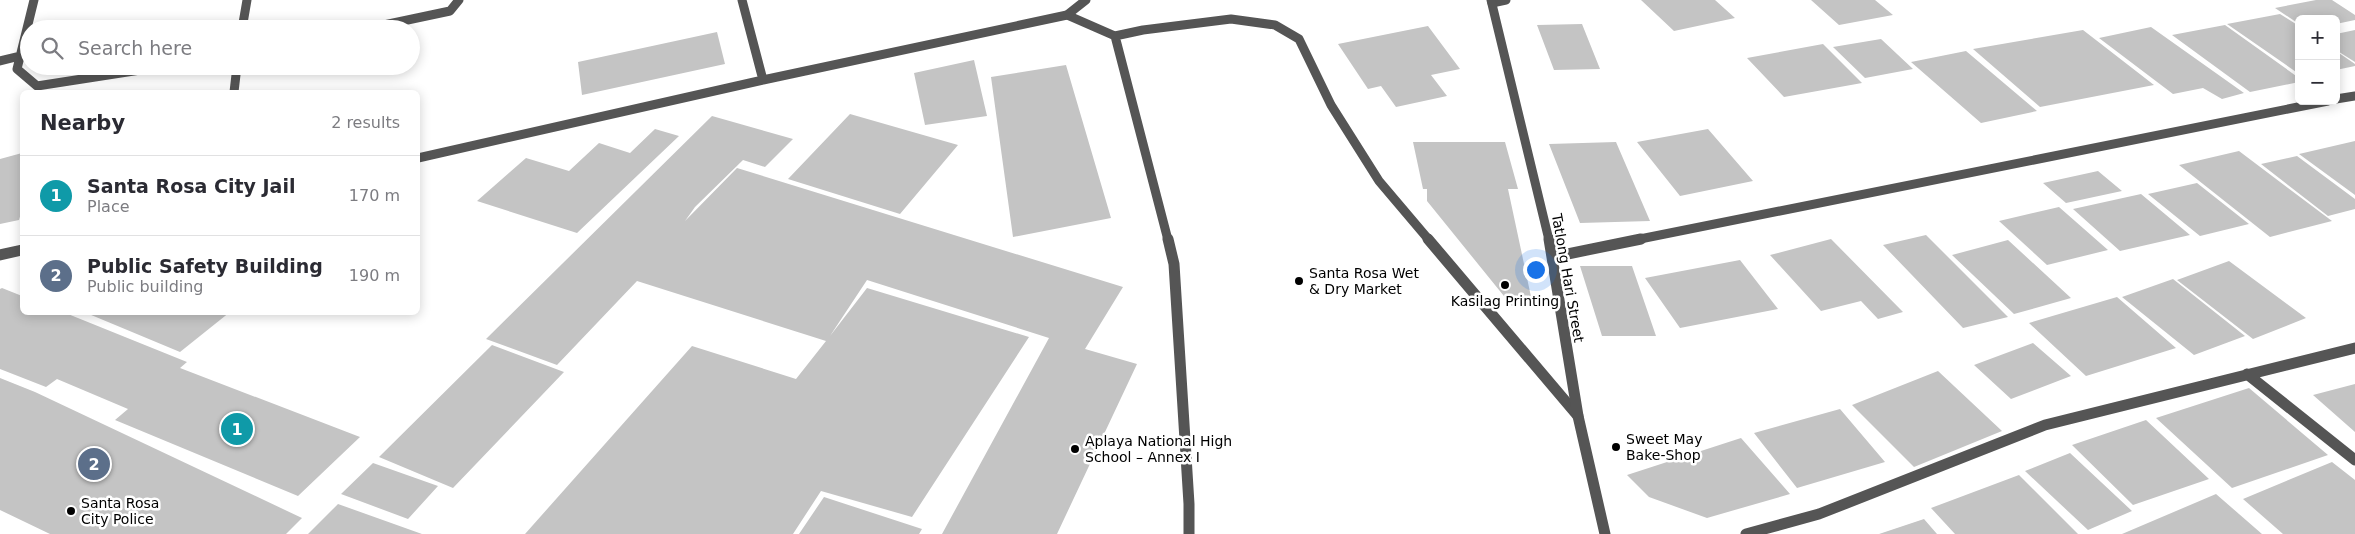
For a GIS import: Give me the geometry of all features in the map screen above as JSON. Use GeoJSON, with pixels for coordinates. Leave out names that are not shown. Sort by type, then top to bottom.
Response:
{"type":"FeatureCollection","features":[{"type":"Feature","properties":{"kind":"street"},"geometry":{"type":"LineString","coordinates":[[29,20],[34,0]]}},
{"type":"Feature","properties":{"kind":"street"},"geometry":{"type":"LineString","coordinates":[[244,20],[247,0]]}},
{"type":"Feature","properties":{"kind":"street"},"geometry":{"type":"LineString","coordinates":[[408,20],[450,11],[459,0]]}},
{"type":"Feature","properties":{"kind":"street"},"geometry":{"type":"LineString","coordinates":[[742,0],[763,80]]}},
{"type":"Feature","properties":{"kind":"street"},"geometry":{"type":"LineString","coordinates":[[420,158],[763,80],[1067,15],[1086,0]]}},
{"type":"Feature","properties":{"kind":"street"},"geometry":{"type":"LineString","coordinates":[[1491,1],[1506,0]]}},
{"type":"Feature","properties":{"kind":"street","name":"Tatlong Hari Street"},"geometry":{"type":"LineString","coordinates":[[1491,1],[1553,257],[1578,416],[1605,534]]}},
{"type":"Feature","properties":{"kind":"street"},"geometry":{"type":"LineString","coordinates":[[1067,15],[1115,36],[1143,30],[1231,19],[1275,25],[1299,39],[1331,105],[1379,181],[1578,416]]}},
{"type":"Feature","properties":{"kind":"street"},"geometry":{"type":"LineString","coordinates":[[1115,36],[1174,264],[1189,504],[1189,534]]}},
{"type":"Feature","properties":{"kind":"street"},"geometry":{"type":"LineString","coordinates":[[0,61],[20,56],[17,69],[20,72]]}},
{"type":"Feature","properties":{"kind":"street"},"geometry":{"type":"LineString","coordinates":[[24,75],[37,86],[108,75]]}},
{"type":"Feature","properties":{"kind":"street"},"geometry":{"type":"LineString","coordinates":[[234,90],[236,75]]}},
{"type":"Feature","properties":{"kind":"street"},"geometry":{"type":"LineString","coordinates":[[2340,99],[2355,96]]}},
{"type":"Feature","properties":{"kind":"street"},"geometry":{"type":"LineString","coordinates":[[1553,257],[2308,105]]}},
{"type":"Feature","properties":{"kind":"street"},"geometry":{"type":"LineString","coordinates":[[0,255],[20,250]]}},
{"type":"Feature","properties":{"kind":"street"},"geometry":{"type":"LineString","coordinates":[[1746,534],[1819,514],[2045,425],[2355,348]]}},
{"type":"Feature","properties":{"kind":"street"},"geometry":{"type":"LineString","coordinates":[[2247,374],[2355,460]]}},
{"type":"Feature","properties":{"kind":"building"},"geometry":{"type":"Polygon","coordinates":[[[1641,0],[1715,0],[1735,18],[1674,31],[1641,0]]]}},
{"type":"Feature","properties":{"kind":"building"},"geometry":{"type":"Polygon","coordinates":[[[1811,0],[1875,0],[1893,15],[1839,25],[1811,0]]]}},
{"type":"Feature","properties":{"kind":"building"},"geometry":{"type":"Polygon","coordinates":[[[2316,0],[2332,0],[2355,15],[2355,20],[2340,23],[2340,15],[2295,15],[2295,21],[2275,8],[2316,0]]]}},
{"type":"Feature","properties":{"kind":"building"},"geometry":{"type":"Polygon","coordinates":[[[2280,14],[2295,23],[2295,71],[2227,24],[2280,14]]]}},
{"type":"Feature","properties":{"kind":"building"},"geometry":{"type":"Polygon","coordinates":[[[1582,24],[1600,69],[1554,70],[1537,25],[1582,24]]]}},
{"type":"Feature","properties":{"kind":"building"},"geometry":{"type":"Polygon","coordinates":[[[2225,25],[2295,75],[2295,83],[2250,92],[2172,35],[2225,25]]]}},
{"type":"Feature","properties":{"kind":"building"},"geometry":{"type":"Polygon","coordinates":[[[1428,26],[1460,69],[1431,75],[1447,96],[1396,107],[1381,86],[1368,89],[1338,44],[1428,26]]]}},
{"type":"Feature","properties":{"kind":"building"},"geometry":{"type":"Polygon","coordinates":[[[2151,27],[2244,93],[2222,99],[2203,88],[2173,94],[2099,38],[2151,27]]]}},
{"type":"Feature","properties":{"kind":"building"},"geometry":{"type":"Polygon","coordinates":[[[2083,30],[2154,85],[2040,107],[1973,49],[2083,30]]]}},
{"type":"Feature","properties":{"kind":"building"},"geometry":{"type":"Polygon","coordinates":[[[2355,30],[2355,62],[2340,53],[2340,33],[2355,30]]]}},
{"type":"Feature","properties":{"kind":"building"},"geometry":{"type":"Polygon","coordinates":[[[717,32],[725,64],[582,95],[578,62],[717,32]]]}},
{"type":"Feature","properties":{"kind":"building"},"geometry":{"type":"Polygon","coordinates":[[[1881,39],[1913,69],[1865,78],[1833,47],[1881,39]]]}},
{"type":"Feature","properties":{"kind":"building"},"geometry":{"type":"Polygon","coordinates":[[[1823,44],[1862,83],[1784,97],[1747,58],[1823,44]]]}},
{"type":"Feature","properties":{"kind":"building"},"geometry":{"type":"Polygon","coordinates":[[[1966,51],[2037,111],[1981,123],[1911,62],[1966,51]]]}},
{"type":"Feature","properties":{"kind":"building"},"geometry":{"type":"Polygon","coordinates":[[[2340,54],[2355,64],[2355,66],[2340,69],[2340,54]]]}},
{"type":"Feature","properties":{"kind":"building"},"geometry":{"type":"Polygon","coordinates":[[[974,60],[987,116],[925,125],[914,73],[974,60]]]}},
{"type":"Feature","properties":{"kind":"building"},"geometry":{"type":"Polygon","coordinates":[[[1066,65],[1111,218],[1013,237],[991,77],[1066,65]]]}},
{"type":"Feature","properties":{"kind":"building"},"geometry":{"type":"Polygon","coordinates":[[[850,114],[958,145],[900,214],[788,179],[850,114]]]}},
{"type":"Feature","properties":{"kind":"building"},"geometry":{"type":"Polygon","coordinates":[[[712,116],[793,139],[765,167],[743,160],[695,207],[685,221],[737,168],[1123,287],[1085,349],[1137,364],[1057,534],[942,534],[1049,338],[867,280],[830,336],[867,288],[1029,337],[912,517],[821,491],[793,534],[525,534],[692,346],[796,379],[826,341],[637,281],[557,365],[486,339],[712,116]]]}},
{"type":"Feature","properties":{"kind":"building"},"geometry":{"type":"Polygon","coordinates":[[[655,129],[679,136],[577,233],[477,201],[526,158],[569,171],[599,143],[630,153],[655,129]]]}},
{"type":"Feature","properties":{"kind":"building"},"geometry":{"type":"Polygon","coordinates":[[[1708,129],[1753,181],[1680,196],[1637,142],[1708,129]]]}},
{"type":"Feature","properties":{"kind":"building"},"geometry":{"type":"Polygon","coordinates":[[[2355,141],[2355,195],[2299,154],[2355,141]]]}},
{"type":"Feature","properties":{"kind":"building"},"geometry":{"type":"Polygon","coordinates":[[[1413,142],[1505,142],[1518,189],[1508,189],[1533,306],[1512,306],[1427,201],[1427,189],[1423,189],[1413,142]]]}},
{"type":"Feature","properties":{"kind":"building"},"geometry":{"type":"Polygon","coordinates":[[[1616,142],[1650,221],[1580,223],[1549,144],[1616,142]]]}},
{"type":"Feature","properties":{"kind":"building"},"geometry":{"type":"Polygon","coordinates":[[[2239,151],[2332,221],[2270,237],[2179,165],[2239,151]]]}},
{"type":"Feature","properties":{"kind":"building"},"geometry":{"type":"Polygon","coordinates":[[[20,154],[20,217],[19,220],[0,224],[0,159],[20,154]]]}},
{"type":"Feature","properties":{"kind":"building"},"geometry":{"type":"Polygon","coordinates":[[[2297,156],[2355,199],[2355,209],[2328,216],[2261,164],[2297,156]]]}},
{"type":"Feature","properties":{"kind":"building"},"geometry":{"type":"Polygon","coordinates":[[[2098,171],[2122,191],[2066,203],[2043,183],[2098,171]]]}},
{"type":"Feature","properties":{"kind":"building"},"geometry":{"type":"Polygon","coordinates":[[[2197,183],[2249,224],[2200,236],[2148,194],[2197,183]]]}},
{"type":"Feature","properties":{"kind":"building"},"geometry":{"type":"Polygon","coordinates":[[[2141,194],[2190,235],[2120,251],[2073,209],[2141,194]]]}},
{"type":"Feature","properties":{"kind":"building"},"geometry":{"type":"Polygon","coordinates":[[[2059,207],[2108,250],[2047,265],[1999,221],[2059,207]]]}},
{"type":"Feature","properties":{"kind":"building"},"geometry":{"type":"Polygon","coordinates":[[[1926,235],[2008,317],[1963,328],[1883,245],[1926,235]]]}},
{"type":"Feature","properties":{"kind":"building"},"geometry":{"type":"Polygon","coordinates":[[[1831,239],[1903,312],[1878,319],[1861,301],[1821,311],[1770,255],[1831,239]]]}},
{"type":"Feature","properties":{"kind":"building"},"geometry":{"type":"Polygon","coordinates":[[[2008,240],[2071,298],[2014,314],[1952,255],[2008,240]]]}},
{"type":"Feature","properties":{"kind":"building"},"geometry":{"type":"Polygon","coordinates":[[[1740,260],[1778,309],[1680,328],[1645,278],[1740,260]]]}},
{"type":"Feature","properties":{"kind":"building"},"geometry":{"type":"Polygon","coordinates":[[[2229,261],[2306,318],[2253,339],[2177,280],[2229,261]]]}},
{"type":"Feature","properties":{"kind":"building"},"geometry":{"type":"Polygon","coordinates":[[[1580,266],[1632,266],[1656,336],[1602,336],[1580,266]]]}},
{"type":"Feature","properties":{"kind":"building"},"geometry":{"type":"Polygon","coordinates":[[[2173,279],[2245,336],[2194,355],[2122,297],[2173,279]]]}},
{"type":"Feature","properties":{"kind":"building"},"geometry":{"type":"Polygon","coordinates":[[[2,288],[20,295],[20,315],[70,315],[187,362],[180,368],[360,437],[298,496],[115,420],[128,409],[57,379],[46,387],[0,369],[0,289],[2,288]]]}},
{"type":"Feature","properties":{"kind":"building"},"geometry":{"type":"Polygon","coordinates":[[[2117,297],[2176,348],[2086,376],[2029,323],[2117,297]]]}},
{"type":"Feature","properties":{"kind":"building"},"geometry":{"type":"Polygon","coordinates":[[[91,315],[226,315],[180,352],[91,315]]]}},
{"type":"Feature","properties":{"kind":"building"},"geometry":{"type":"Polygon","coordinates":[[[2033,343],[2071,376],[2011,399],[1974,365],[2033,343]]]}},
{"type":"Feature","properties":{"kind":"building"},"geometry":{"type":"Polygon","coordinates":[[[492,345],[564,372],[453,488],[379,457],[492,345]]]}},
{"type":"Feature","properties":{"kind":"building"},"geometry":{"type":"Polygon","coordinates":[[[1938,371],[2002,431],[1914,467],[1852,405],[1938,371]]]}},
{"type":"Feature","properties":{"kind":"building"},"geometry":{"type":"Polygon","coordinates":[[[0,378],[35,392],[302,518],[286,534],[50,534],[0,510],[0,378]]]}},
{"type":"Feature","properties":{"kind":"building"},"geometry":{"type":"Polygon","coordinates":[[[2355,384],[2355,432],[2313,395],[2355,384]]]}},
{"type":"Feature","properties":{"kind":"building"},"geometry":{"type":"Polygon","coordinates":[[[2249,388],[2328,455],[2232,488],[2156,418],[2249,388]]]}},
{"type":"Feature","properties":{"kind":"building"},"geometry":{"type":"Polygon","coordinates":[[[1840,409],[1885,462],[1797,488],[1754,433],[1840,409]]]}},
{"type":"Feature","properties":{"kind":"building"},"geometry":{"type":"Polygon","coordinates":[[[2146,420],[2209,479],[2133,505],[2072,445],[2146,420]]]}},
{"type":"Feature","properties":{"kind":"building"},"geometry":{"type":"Polygon","coordinates":[[[1741,438],[1790,494],[1707,518],[1649,497],[1627,475],[1741,438]]]}},
{"type":"Feature","properties":{"kind":"building"},"geometry":{"type":"Polygon","coordinates":[[[2070,453],[2132,511],[2088,530],[2025,471],[2070,453]]]}},
{"type":"Feature","properties":{"kind":"building"},"geometry":{"type":"Polygon","coordinates":[[[2332,462],[2355,480],[2355,534],[2283,534],[2243,499],[2332,462]]]}},
{"type":"Feature","properties":{"kind":"building"},"geometry":{"type":"Polygon","coordinates":[[[373,463],[438,486],[408,519],[341,494],[373,463]]]}},
{"type":"Feature","properties":{"kind":"building"},"geometry":{"type":"Polygon","coordinates":[[[2019,475],[2078,534],[1955,534],[1931,508],[2019,475]]]}},
{"type":"Feature","properties":{"kind":"building"},"geometry":{"type":"Polygon","coordinates":[[[2216,494],[2262,534],[2122,534],[2216,494]]]}},
{"type":"Feature","properties":{"kind":"building"},"geometry":{"type":"Polygon","coordinates":[[[824,497],[922,529],[919,534],[799,534],[824,497]]]}},
{"type":"Feature","properties":{"kind":"building"},"geometry":{"type":"Polygon","coordinates":[[[338,504],[422,534],[308,534],[338,504]]]}},
{"type":"Feature","properties":{"kind":"building"},"geometry":{"type":"Polygon","coordinates":[[[1924,519],[1937,534],[1879,534],[1924,519]]]}},
{"type":"Feature","properties":{"kind":"place","name":"Santa Rosa Wet & Dry Market"},"geometry":{"type":"Point","coordinates":[1299,281]}},
{"type":"Feature","properties":{"kind":"place","name":"Kasilag Printing"},"geometry":{"type":"Point","coordinates":[1505,285]}},
{"type":"Feature","properties":{"kind":"place","name":"Santa Rosa City Jail"},"geometry":{"type":"Point","coordinates":[237,429]}},
{"type":"Feature","properties":{"kind":"place","name":"Sweet May Bake-Shop"},"geometry":{"type":"Point","coordinates":[1616,447]}},
{"type":"Feature","properties":{"kind":"place","name":"Aplaya National High School – Annex I"},"geometry":{"type":"Point","coordinates":[1075,449]}},
{"type":"Feature","properties":{"kind":"place","name":"Public Safety Building"},"geometry":{"type":"Point","coordinates":[94,464]}},
{"type":"Feature","properties":{"kind":"place","name":"Santa Rosa City Police"},"geometry":{"type":"Point","coordinates":[71,511]}}]}
